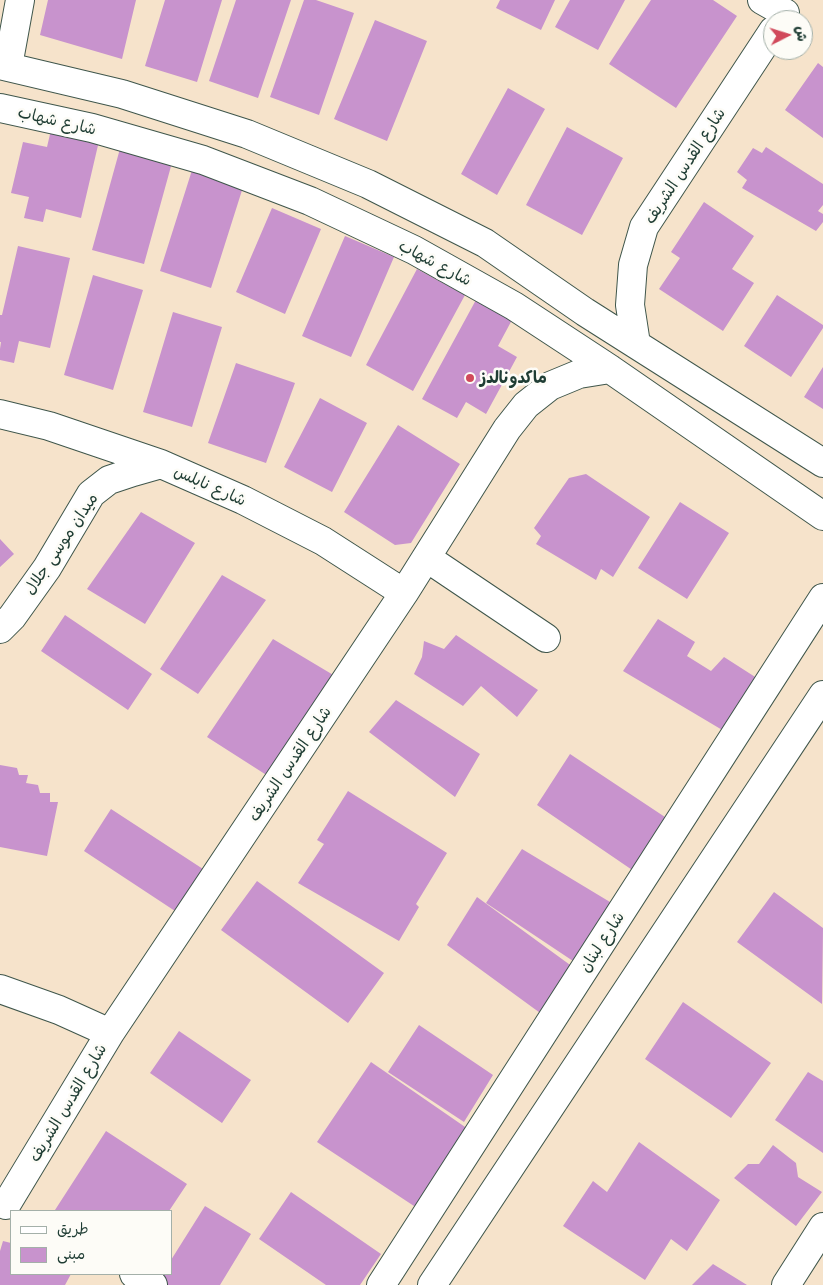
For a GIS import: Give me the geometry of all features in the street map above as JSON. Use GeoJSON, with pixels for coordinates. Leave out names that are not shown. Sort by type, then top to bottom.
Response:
{"type":"FeatureCollection","features":[{"type":"Feature","properties":{"kind":"street"},"geometry":{"type":"LineString","coordinates":[[20,0],[4,66],[122,94],[246,134],[368,184],[485,243],[585,312],[823,463]]}},
{"type":"Feature","properties":{"kind":"street","name":"شارع القدس الشريف"},"geometry":{"type":"LineString","coordinates":[[636,344],[630,305],[633,265],[644,227],[763,38]]}},
{"type":"Feature","properties":{"kind":"street","name":"شارع شهاب"},"geometry":{"type":"LineString","coordinates":[[0,108],[92,128],[203,160],[310,201],[414,250],[514,306],[610,369],[823,516]]}},
{"type":"Feature","properties":{"kind":"street","name":"شارع القدس الشريف"},"geometry":{"type":"LineString","coordinates":[[9,1206],[110,1033],[404,593],[507,430],[526,405],[550,386],[579,374],[610,369]]}},
{"type":"Feature","properties":{"kind":"street","name":"شارع نابلس"},"geometry":{"type":"LineString","coordinates":[[0,414],[49,426],[161,464],[243,500],[323,541],[404,593]]}},
{"type":"Feature","properties":{"kind":"street","name":"ميدان موسى جلال"},"geometry":{"type":"LineString","coordinates":[[0,629],[12,616],[47,568],[91,494],[109,480],[161,464]]}},
{"type":"Feature","properties":{"kind":"street"},"geometry":{"type":"LineString","coordinates":[[427,558],[546,638]]}},
{"type":"Feature","properties":{"kind":"street","name":"شارع لبنان"},"geometry":{"type":"LineString","coordinates":[[381,1285],[823,598]]}},
{"type":"Feature","properties":{"kind":"street"},"geometry":{"type":"LineString","coordinates":[[432,1285],[823,695]]}},
{"type":"Feature","properties":{"kind":"street"},"geometry":{"type":"LineString","coordinates":[[0,990],[60,1010],[110,1033]]}},
{"type":"Feature","properties":{"kind":"street"},"geometry":{"type":"LineString","coordinates":[[786,1285],[823,1227]]}},
{"type":"Feature","properties":{"kind":"street"},"geometry":{"type":"LineString","coordinates":[[136,1275],[153,1285]]}},
{"type":"Feature","properties":{"kind":"building"},"geometry":{"type":"Polygon","coordinates":[[[48,0],[136,0],[122,59],[40,35],[48,0]]]}},
{"type":"Feature","properties":{"kind":"building"},"geometry":{"type":"Polygon","coordinates":[[[165,0],[222,0],[197,82],[145,66],[165,0]]]}},
{"type":"Feature","properties":{"kind":"building"},"geometry":{"type":"Polygon","coordinates":[[[236,0],[291,0],[258,98],[209,81],[236,0]]]}},
{"type":"Feature","properties":{"kind":"building"},"geometry":{"type":"Polygon","coordinates":[[[304,0],[316,0],[354,13],[319,115],[270,97],[304,0]]]}},
{"type":"Feature","properties":{"kind":"building"},"geometry":{"type":"Polygon","coordinates":[[[500,0],[555,0],[541,30],[496,8],[500,0]]]}},
{"type":"Feature","properties":{"kind":"building"},"geometry":{"type":"Polygon","coordinates":[[[570,0],[625,0],[598,50],[555,27],[570,0]]]}},
{"type":"Feature","properties":{"kind":"building"},"geometry":{"type":"Polygon","coordinates":[[[651,0],[713,0],[737,16],[676,108],[609,64],[651,0]]]}},
{"type":"Feature","properties":{"kind":"building"},"geometry":{"type":"Polygon","coordinates":[[[375,20],[427,41],[387,141],[334,119],[375,20]]]}},
{"type":"Feature","properties":{"kind":"building"},"geometry":{"type":"Polygon","coordinates":[[[818,63],[823,67],[823,138],[785,110],[818,63]]]}},
{"type":"Feature","properties":{"kind":"building"},"geometry":{"type":"Polygon","coordinates":[[[508,88],[545,109],[497,195],[461,174],[508,88]]]}},
{"type":"Feature","properties":{"kind":"building"},"geometry":{"type":"Polygon","coordinates":[[[567,127],[623,158],[582,235],[526,205],[567,127]]]}},
{"type":"Feature","properties":{"kind":"building"},"geometry":{"type":"Polygon","coordinates":[[[51,130],[99,141],[81,218],[46,209],[43,222],[24,218],[29,197],[11,193],[23,142],[47,147],[51,130]]]}},
{"type":"Feature","properties":{"kind":"building"},"geometry":{"type":"Polygon","coordinates":[[[121,145],[173,159],[144,264],[92,250],[121,145]]]}},
{"type":"Feature","properties":{"kind":"building"},"geometry":{"type":"Polygon","coordinates":[[[766,147],[823,184],[823,205],[818,211],[823,214],[823,222],[816,231],[742,188],[747,180],[737,172],[753,148],[762,153],[766,147]]]}},
{"type":"Feature","properties":{"kind":"building"},"geometry":{"type":"Polygon","coordinates":[[[193,167],[244,184],[211,288],[160,271],[193,167]]]}},
{"type":"Feature","properties":{"kind":"building"},"geometry":{"type":"Polygon","coordinates":[[[704,202],[754,236],[732,269],[754,283],[723,331],[659,289],[680,258],[671,252],[704,202]]]}},
{"type":"Feature","properties":{"kind":"building"},"geometry":{"type":"Polygon","coordinates":[[[272,208],[321,229],[285,314],[236,292],[272,208]]]}},
{"type":"Feature","properties":{"kind":"building"},"geometry":{"type":"Polygon","coordinates":[[[345,236],[394,257],[351,357],[302,336],[345,236]]]}},
{"type":"Feature","properties":{"kind":"building"},"geometry":{"type":"Polygon","coordinates":[[[18,246],[70,258],[50,348],[19,341],[14,363],[0,360],[0,315],[2,315],[18,246]]]}},
{"type":"Feature","properties":{"kind":"building"},"geometry":{"type":"Polygon","coordinates":[[[417,269],[465,295],[413,391],[366,365],[417,269]]]}},
{"type":"Feature","properties":{"kind":"building"},"geometry":{"type":"Polygon","coordinates":[[[93,275],[143,290],[113,390],[64,375],[93,275]]]}},
{"type":"Feature","properties":{"kind":"building"},"geometry":{"type":"Polygon","coordinates":[[[777,295],[823,325],[823,328],[791,377],[744,346],[777,295]]]}},
{"type":"Feature","properties":{"kind":"building","name":"ماكدونالدز"},"geometry":{"type":"Polygon","coordinates":[[[477,298],[513,318],[498,346],[517,357],[486,414],[466,402],[457,418],[422,399],[477,298]]]}},
{"type":"Feature","properties":{"kind":"building"},"geometry":{"type":"Polygon","coordinates":[[[173,312],[222,327],[192,427],[143,412],[173,312]]]}},
{"type":"Feature","properties":{"kind":"building"},"geometry":{"type":"Polygon","coordinates":[[[236,363],[295,383],[266,463],[208,443],[236,363]]]}},
{"type":"Feature","properties":{"kind":"building"},"geometry":{"type":"Polygon","coordinates":[[[823,367],[823,409],[804,397],[823,367]]]}},
{"type":"Feature","properties":{"kind":"building"},"geometry":{"type":"Polygon","coordinates":[[[320,398],[367,423],[332,492],[284,467],[320,398]]]}},
{"type":"Feature","properties":{"kind":"building"},"geometry":{"type":"Polygon","coordinates":[[[398,425],[460,464],[411,543],[395,545],[344,512],[398,425]]]}},
{"type":"Feature","properties":{"kind":"building"},"geometry":{"type":"Polygon","coordinates":[[[586,474],[650,517],[613,577],[601,569],[596,580],[536,544],[541,536],[534,528],[569,478],[586,474]]]}},
{"type":"Feature","properties":{"kind":"building"},"geometry":{"type":"Polygon","coordinates":[[[680,502],[729,533],[687,599],[638,568],[680,502]]]}},
{"type":"Feature","properties":{"kind":"building"},"geometry":{"type":"Polygon","coordinates":[[[141,512],[195,543],[145,624],[87,589],[141,512]]]}},
{"type":"Feature","properties":{"kind":"building"},"geometry":{"type":"Polygon","coordinates":[[[0,539],[14,554],[0,567],[0,539]]]}},
{"type":"Feature","properties":{"kind":"building"},"geometry":{"type":"Polygon","coordinates":[[[222,575],[266,600],[198,694],[160,669],[222,575]]]}},
{"type":"Feature","properties":{"kind":"building"},"geometry":{"type":"Polygon","coordinates":[[[65,615],[152,674],[128,710],[41,651],[65,615]]]}},
{"type":"Feature","properties":{"kind":"building"},"geometry":{"type":"Polygon","coordinates":[[[658,619],[695,642],[687,656],[711,671],[724,657],[763,682],[729,734],[623,671],[658,619]]]}},
{"type":"Feature","properties":{"kind":"building"},"geometry":{"type":"Polygon","coordinates":[[[456,635],[538,690],[517,717],[481,686],[463,706],[414,674],[422,657],[424,641],[444,649],[456,635]]]}},
{"type":"Feature","properties":{"kind":"building"},"geometry":{"type":"Polygon","coordinates":[[[273,639],[340,679],[268,776],[207,737],[273,639]]]}},
{"type":"Feature","properties":{"kind":"building"},"geometry":{"type":"Polygon","coordinates":[[[396,700],[480,754],[455,797],[369,732],[396,700]]]}},
{"type":"Feature","properties":{"kind":"building"},"geometry":{"type":"Polygon","coordinates":[[[570,754],[674,823],[641,876],[537,805],[570,754]]]}},
{"type":"Feature","properties":{"kind":"building"},"geometry":{"type":"Polygon","coordinates":[[[0,765],[17,768],[19,775],[28,775],[26,783],[38,785],[40,793],[50,793],[50,802],[58,802],[47,856],[0,847],[0,765]]]}},
{"type":"Feature","properties":{"kind":"building"},"geometry":{"type":"Polygon","coordinates":[[[348,791],[447,853],[416,904],[419,907],[399,941],[298,883],[324,844],[317,840],[348,791]]]}},
{"type":"Feature","properties":{"kind":"building"},"geometry":{"type":"Polygon","coordinates":[[[111,809],[203,869],[175,911],[84,851],[111,809]]]}},
{"type":"Feature","properties":{"kind":"building"},"geometry":{"type":"Polygon","coordinates":[[[522,849],[610,902],[576,963],[486,903],[522,849]]]}},
{"type":"Feature","properties":{"kind":"building"},"geometry":{"type":"Polygon","coordinates":[[[257,881],[384,973],[348,1023],[221,930],[257,881]]]}},
{"type":"Feature","properties":{"kind":"building"},"geometry":{"type":"Polygon","coordinates":[[[774,892],[823,928],[822,1004],[737,942],[774,892]]]}},
{"type":"Feature","properties":{"kind":"building"},"geometry":{"type":"Polygon","coordinates":[[[477,897],[577,970],[547,1018],[447,945],[477,897]]]}},
{"type":"Feature","properties":{"kind":"building"},"geometry":{"type":"Polygon","coordinates":[[[683,1002],[771,1063],[731,1118],[645,1059],[683,1002]]]}},
{"type":"Feature","properties":{"kind":"building"},"geometry":{"type":"Polygon","coordinates":[[[419,1025],[493,1075],[464,1122],[388,1072],[419,1025]]]}},
{"type":"Feature","properties":{"kind":"building"},"geometry":{"type":"Polygon","coordinates":[[[179,1031],[251,1080],[222,1123],[150,1073],[179,1031]]]}},
{"type":"Feature","properties":{"kind":"building"},"geometry":{"type":"Polygon","coordinates":[[[371,1062],[468,1129],[417,1208],[317,1142],[371,1062]]]}},
{"type":"Feature","properties":{"kind":"building"},"geometry":{"type":"Polygon","coordinates":[[[808,1072],[823,1081],[823,1153],[775,1120],[808,1072]]]}},
{"type":"Feature","properties":{"kind":"building"},"geometry":{"type":"Polygon","coordinates":[[[106,1131],[187,1184],[170,1210],[55,1210],[106,1131]]]}},
{"type":"Feature","properties":{"kind":"building"},"geometry":{"type":"Polygon","coordinates":[[[639,1142],[720,1200],[687,1251],[671,1239],[645,1280],[563,1226],[593,1181],[607,1192],[639,1142]]]}},
{"type":"Feature","properties":{"kind":"building"},"geometry":{"type":"Polygon","coordinates":[[[773,1145],[796,1163],[798,1177],[822,1192],[796,1226],[734,1178],[748,1164],[759,1164],[773,1145]]]}},
{"type":"Feature","properties":{"kind":"building"},"geometry":{"type":"Polygon","coordinates":[[[291,1192],[381,1254],[360,1285],[326,1285],[259,1239],[291,1192]]]}},
{"type":"Feature","properties":{"kind":"building"},"geometry":{"type":"Polygon","coordinates":[[[205,1206],[251,1234],[220,1285],[160,1285],[157,1283],[162,1275],[172,1275],[172,1258],[205,1206]]]}},
{"type":"Feature","properties":{"kind":"building"},"geometry":{"type":"Polygon","coordinates":[[[3,1241],[10,1243],[10,1275],[70,1275],[65,1285],[0,1285],[0,1251],[3,1241]]]}},
{"type":"Feature","properties":{"kind":"building"},"geometry":{"type":"Polygon","coordinates":[[[713,1264],[747,1285],[692,1285],[713,1264]]]}},
{"type":"Feature","properties":{"kind":"place","name":"ماكدونالدز"},"geometry":{"type":"Point","coordinates":[470,378]}}]}
